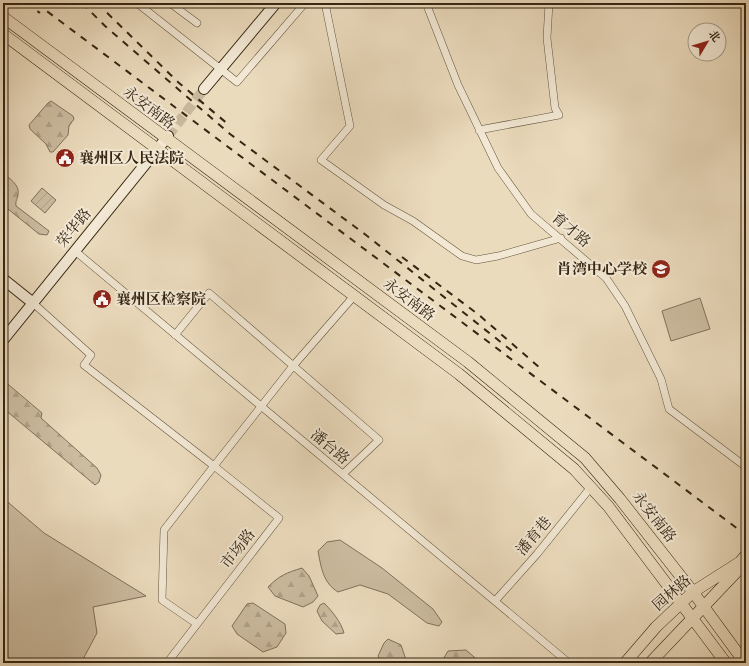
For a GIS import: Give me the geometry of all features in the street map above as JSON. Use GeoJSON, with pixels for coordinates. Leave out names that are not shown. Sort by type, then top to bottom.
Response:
{"type":"FeatureCollection","features":[{"type":"Feature","properties":{"kind":"main road"},"geometry":{"type":"LineString","coordinates":[[204,89],[276,3]]}},
{"type":"Feature","properties":{"kind":"main road","name":"永安南路"},"geometry":{"type":"LineString","coordinates":[[3,17],[468,362],[585,458],[620,499],[693,592],[745,663]]}},
{"type":"Feature","properties":{"kind":"main road","name":"永安南路"},"geometry":{"type":"LineString","coordinates":[[3,34],[459,374],[574,469],[608,506],[726,663]]}},
{"type":"Feature","properties":{"kind":"main road","name":"荣华路"},"geometry":{"type":"LineString","coordinates":[[3,340],[166,137]]}},
{"type":"Feature","properties":{"kind":"main road"},"geometry":{"type":"LineString","coordinates":[[3,279],[33,303]]}},
{"type":"Feature","properties":{"kind":"main road","name":"园林路"},"geometry":{"type":"LineString","coordinates":[[625,663],[656,627],[693,592],[740,562],[746,555]]}},
{"type":"Feature","properties":{"kind":"main road","name":"园林路"},"geometry":{"type":"LineString","coordinates":[[650,663],[746,562]]}},
{"type":"Feature","properties":{"kind":"street"},"geometry":{"type":"LineString","coordinates":[[137,3],[237,82],[305,3]]}},
{"type":"Feature","properties":{"kind":"street"},"geometry":{"type":"LineString","coordinates":[[170,3],[197,24]]}},
{"type":"Feature","properties":{"kind":"street"},"geometry":{"type":"LineString","coordinates":[[325,3],[350,126],[321,160],[384,205],[413,221],[462,256],[476,260],[498,256],[561,238]]}},
{"type":"Feature","properties":{"kind":"street","name":"育才路"},"geometry":{"type":"LineString","coordinates":[[426,3],[458,85],[498,168],[531,214],[561,238],[606,278],[625,306],[661,379],[669,409],[746,467]]}},
{"type":"Feature","properties":{"kind":"street"},"geometry":{"type":"LineString","coordinates":[[479,130],[559,116],[555,108],[547,38],[549,3]]}},
{"type":"Feature","properties":{"kind":"street","name":"潘台路"},"geometry":{"type":"LineString","coordinates":[[75,251],[569,663]]}},
{"type":"Feature","properties":{"kind":"street"},"geometry":{"type":"LineString","coordinates":[[175,335],[209,293],[379,440],[343,474]]}},
{"type":"Feature","properties":{"kind":"street"},"geometry":{"type":"LineString","coordinates":[[197,624],[162,600],[164,530],[293,366],[354,296]]}},
{"type":"Feature","properties":{"kind":"street"},"geometry":{"type":"LineString","coordinates":[[33,303],[91,355],[84,364],[214,466]]}},
{"type":"Feature","properties":{"kind":"street","name":"市场路"},"geometry":{"type":"LineString","coordinates":[[167,663],[279,518],[214,466]]}},
{"type":"Feature","properties":{"kind":"street","name":"潘育巷"},"geometry":{"type":"LineString","coordinates":[[495,601],[537,554],[591,487]]}},
{"type":"Feature","properties":{"kind":"green space"},"geometry":{"type":"Polygon","coordinates":[[[51,101],[73,116],[74,119],[69,126],[68,135],[53,152],[50,152],[46,144],[30,129],[29,125],[51,101]]]}},
{"type":"Feature","properties":{"kind":"green space"},"geometry":{"type":"Polygon","coordinates":[[[3,173],[14,182],[17,188],[18,197],[16,206],[49,231],[47,235],[39,234],[3,205],[3,173]]]}},
{"type":"Feature","properties":{"kind":"green space"},"geometry":{"type":"Polygon","coordinates":[[[42,188],[56,200],[45,213],[31,201],[42,188]]]}},
{"type":"Feature","properties":{"kind":"green space"},"geometry":{"type":"Polygon","coordinates":[[[700,298],[710,329],[671,341],[662,311],[700,298]]]}},
{"type":"Feature","properties":{"kind":"green space"},"geometry":{"type":"Polygon","coordinates":[[[3,380],[42,413],[41,418],[97,468],[101,475],[99,482],[95,485],[3,408],[3,380]]]}},
{"type":"Feature","properties":{"kind":"green space"},"geometry":{"type":"Polygon","coordinates":[[[3,498],[44,533],[146,596],[93,607],[97,633],[81,663],[3,663],[3,498]]]}},
{"type":"Feature","properties":{"kind":"green space"},"geometry":{"type":"Polygon","coordinates":[[[340,540],[382,568],[433,609],[442,622],[439,626],[427,623],[388,594],[360,585],[338,592],[333,588],[326,579],[320,563],[318,551],[327,542],[340,540]]]}},
{"type":"Feature","properties":{"kind":"green space"},"geometry":{"type":"Polygon","coordinates":[[[302,568],[309,576],[318,596],[313,602],[303,607],[275,596],[268,587],[284,575],[302,568]]]}},
{"type":"Feature","properties":{"kind":"green space"},"geometry":{"type":"Polygon","coordinates":[[[253,603],[285,624],[286,633],[277,647],[263,652],[237,634],[232,626],[247,604],[253,603]]]}},
{"type":"Feature","properties":{"kind":"green space"},"geometry":{"type":"Polygon","coordinates":[[[324,603],[336,617],[344,633],[336,634],[322,621],[317,611],[320,605],[324,603]]]}},
{"type":"Feature","properties":{"kind":"green space"},"geometry":{"type":"Polygon","coordinates":[[[388,639],[401,645],[407,663],[382,663],[378,656],[384,643],[388,639]]]}},
{"type":"Feature","properties":{"kind":"green space"},"geometry":{"type":"Polygon","coordinates":[[[466,650],[481,663],[442,663],[448,651],[466,650]]]}},
{"type":"Feature","properties":{"kind":"tunnel"},"geometry":{"type":"LineString","coordinates":[[168,136],[204,89]]}},
{"type":"Feature","properties":{"kind":"railway"},"geometry":{"type":"LineString","coordinates":[[26,3],[40,13]]}},
{"type":"Feature","properties":{"kind":"railway"},"geometry":{"type":"LineString","coordinates":[[36,3],[746,535]]}},
{"type":"Feature","properties":{"kind":"railway"},"geometry":{"type":"LineString","coordinates":[[82,3],[105,26],[230,134],[366,235],[512,351]]}},
{"type":"Feature","properties":{"kind":"railway"},"geometry":{"type":"LineString","coordinates":[[97,3],[179,83],[229,125]]}},
{"type":"Feature","properties":{"kind":"railway"},"geometry":{"type":"LineString","coordinates":[[402,257],[479,315],[540,368]]}},
{"type":"Feature","properties":{"kind":"place","name":"襄州区人民法院"},"geometry":{"type":"Point","coordinates":[65,158]}},
{"type":"Feature","properties":{"kind":"place","name":"肖湾中心学校"},"geometry":{"type":"Point","coordinates":[661,269]}},
{"type":"Feature","properties":{"kind":"place","name":"襄州区检察院"},"geometry":{"type":"Point","coordinates":[102,299]}}]}
